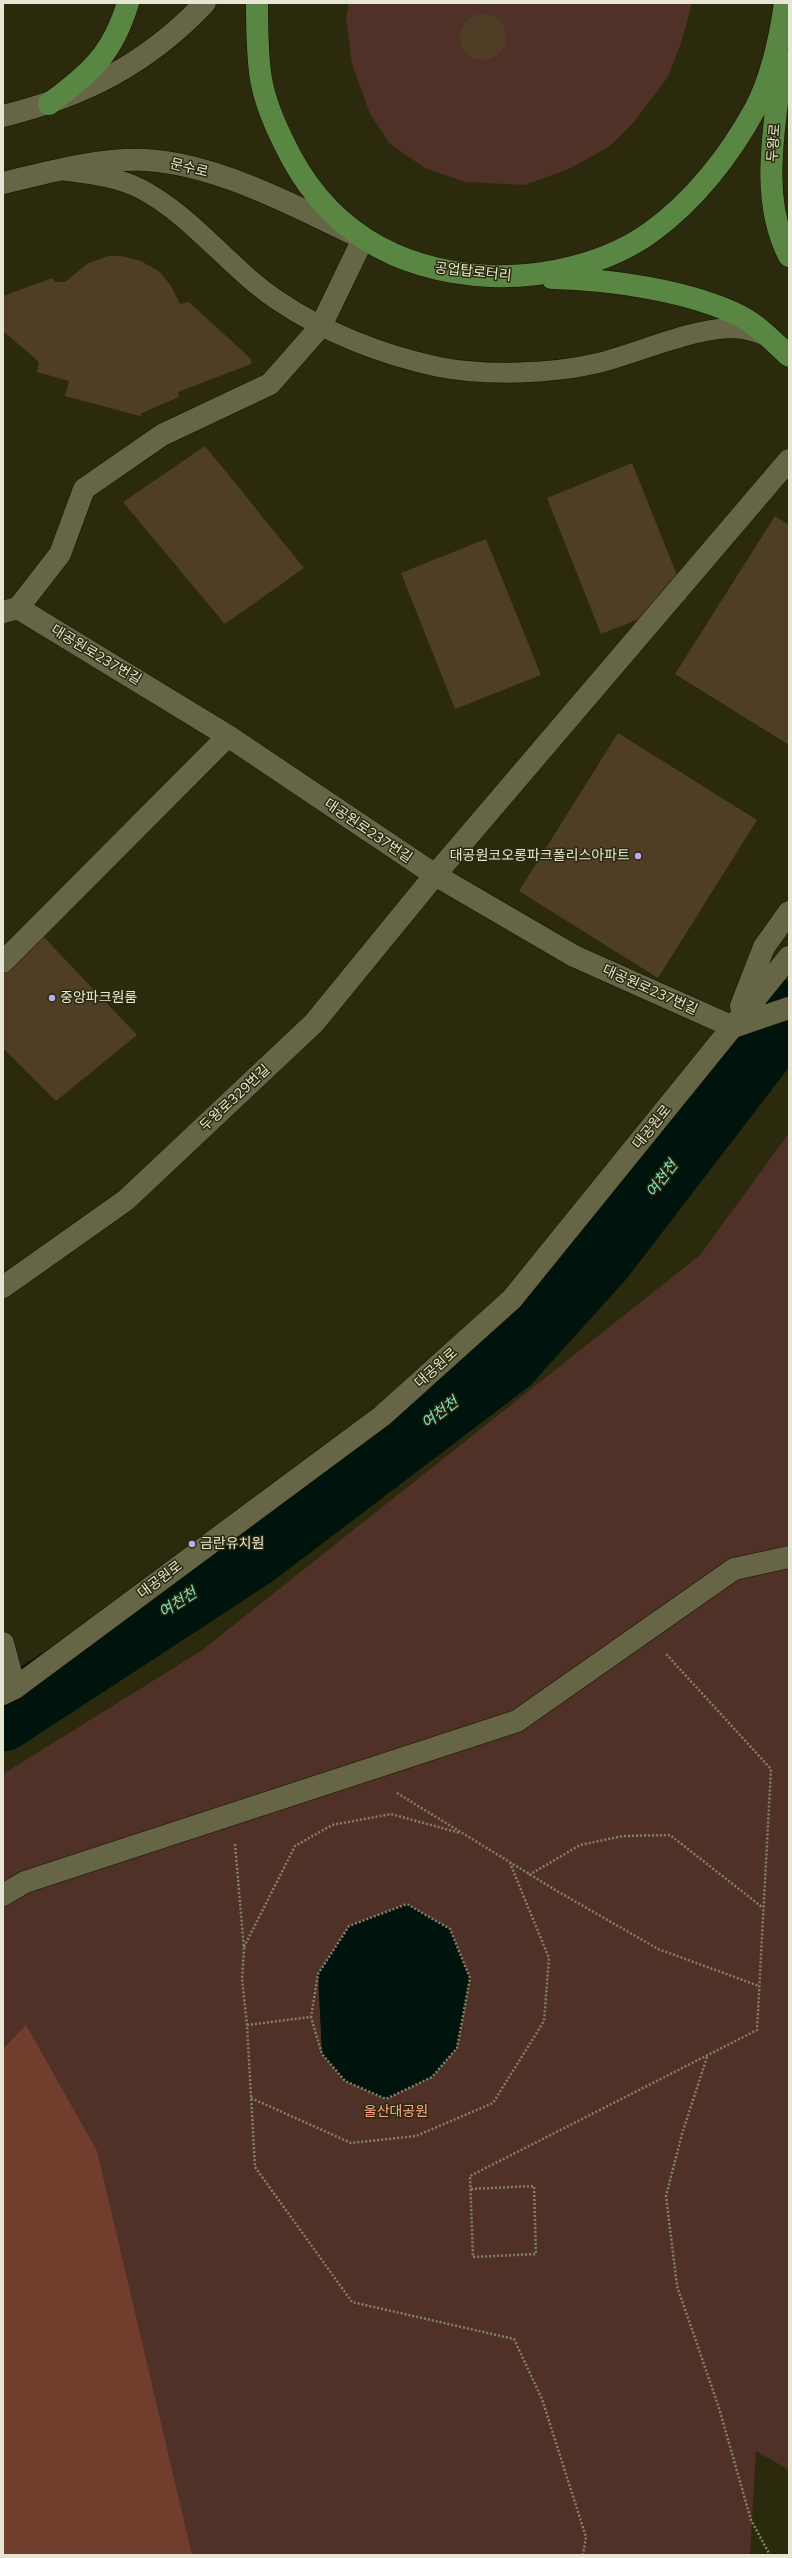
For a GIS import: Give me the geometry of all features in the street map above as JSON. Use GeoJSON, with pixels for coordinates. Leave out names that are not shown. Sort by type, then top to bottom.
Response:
{"type":"FeatureCollection","features":[{"type":"Feature","properties":{"kind":"main road"},"geometry":{"type":"LineString","coordinates":[[49,104],[80,80],[102,58],[118,33],[128,3]]}},
{"type":"Feature","properties":{"kind":"main road","name":"공업탑로터리"},"geometry":{"type":"LineString","coordinates":[[257,3],[257,37],[262,80],[273,121],[292,160],[309,188],[336,218],[363,239],[391,254],[428,267],[469,275],[519,277],[566,268],[608,254],[650,233],[686,203],[733,143],[755,108],[769,73],[780,33],[786,3]]}},
{"type":"Feature","properties":{"kind":"main road","name":"두왕로"},"geometry":{"type":"LineString","coordinates":[[786,3],[784,85],[773,139],[772,183],[775,216],[782,243],[789,256]]}},
{"type":"Feature","properties":{"kind":"main road"},"geometry":{"type":"LineString","coordinates":[[519,277],[567,278],[614,283],[669,293],[714,305],[736,314],[767,336],[789,356]]}},
{"type":"Feature","properties":{"kind":"street"},"geometry":{"type":"LineString","coordinates":[[3,116],[49,104],[92,87],[127,68],[157,48],[204,3]]}},
{"type":"Feature","properties":{"kind":"street"},"geometry":{"type":"LineString","coordinates":[[733,143],[784,85]]}},
{"type":"Feature","properties":{"kind":"street","name":"문수로"},"geometry":{"type":"LineString","coordinates":[[3,183],[61,170],[112,162],[145,160],[180,163],[292,204],[363,239]]}},
{"type":"Feature","properties":{"kind":"street"},"geometry":{"type":"LineString","coordinates":[[11,610],[60,554],[84,488],[162,436],[270,384],[321,326],[363,239]]}},
{"type":"Feature","properties":{"kind":"street","name":"두왕로329번길"},"geometry":{"type":"LineString","coordinates":[[3,1287],[126,1200],[314,1023],[435,875],[789,460]]}},
{"type":"Feature","properties":{"kind":"street","name":"대공원로237번길"},"geometry":{"type":"LineString","coordinates":[[11,610],[228,736],[435,875],[574,956],[733,1028]]}},
{"type":"Feature","properties":{"kind":"street"},"geometry":{"type":"LineString","coordinates":[[3,962],[228,736]]}},
{"type":"Feature","properties":{"kind":"street"},"geometry":{"type":"LineString","coordinates":[[733,1028],[764,947],[789,912]]}},
{"type":"Feature","properties":{"kind":"street","name":"대공원로"},"geometry":{"type":"LineString","coordinates":[[9,1691],[382,1416],[512,1299],[789,957]]}},
{"type":"Feature","properties":{"kind":"street"},"geometry":{"type":"LineString","coordinates":[[733,1028],[789,1008]]}},
{"type":"Feature","properties":{"kind":"street"},"geometry":{"type":"LineString","coordinates":[[3,1895],[25,1882],[517,1721],[734,1570],[789,1557]]}},
{"type":"Feature","properties":{"kind":"street"},"geometry":{"type":"LineString","coordinates":[[3,1643],[9,1691]]}},
{"type":"Feature","properties":{"kind":"lane"},"geometry":{"type":"LineString","coordinates":[[61,170],[99,176],[140,188],[193,224],[276,299],[321,326],[387,353],[440,367],[501,372],[550,371],[597,363],[683,337],[716,330],[743,328],[767,336]]}},
{"type":"Feature","properties":{"kind":"path"},"geometry":{"type":"LineString","coordinates":[[471,2189],[534,2186],[536,2254],[473,2257],[470,2176],[757,2030],[771,1769],[646,1631]]}},
{"type":"Feature","properties":{"kind":"path"},"geometry":{"type":"LineString","coordinates":[[362,1772],[529,1875],[658,1948],[759,1986]]}},
{"type":"Feature","properties":{"kind":"path"},"geometry":{"type":"LineString","coordinates":[[233,1814],[244,1949],[242,1979],[247,2025],[255,2166],[352,2302],[514,2339],[542,2399],[586,2537],[583,2555]]}},
{"type":"Feature","properties":{"kind":"path"},"geometry":{"type":"LineString","coordinates":[[244,1949],[295,1846],[332,1826],[391,1814],[464,1834]]}},
{"type":"Feature","properties":{"kind":"path"},"geometry":{"type":"LineString","coordinates":[[529,1875],[580,1845],[622,1836],[670,1835],[763,1907]]}},
{"type":"Feature","properties":{"kind":"path"},"geometry":{"type":"LineString","coordinates":[[251,2098],[351,2143],[416,2136],[493,2103],[544,2021],[549,1958],[510,1863]]}},
{"type":"Feature","properties":{"kind":"path"},"geometry":{"type":"LineString","coordinates":[[407,1904],[450,1929],[470,1978],[457,2048],[432,2077],[386,2099],[345,2081],[322,2054],[311,2017],[318,1974],[349,1926],[407,1904]]}},
{"type":"Feature","properties":{"kind":"path"},"geometry":{"type":"LineString","coordinates":[[247,2025],[311,2017]]}},
{"type":"Feature","properties":{"kind":"path"},"geometry":{"type":"LineString","coordinates":[[707,2056],[682,2134],[666,2196],[677,2286],[720,2408],[751,2520],[770,2555]]}},
{"type":"Feature","properties":{"kind":"green space"},"geometry":{"type":"Polygon","coordinates":[[[349,3],[692,3],[682,40],[668,77],[633,123],[610,146],[571,168],[525,185],[465,182],[425,168],[390,144],[370,114],[352,64],[346,17],[349,3]]]}},
{"type":"Feature","properties":{"kind":"green space","name":"울산대공원"},"geometry":{"type":"Polygon","coordinates":[[[789,1133],[789,2470],[756,2451],[750,2555],[3,2555],[3,1774],[201,1651],[700,1255],[789,1133]]]}},
{"type":"Feature","properties":{"kind":"shaded area"},"geometry":{"type":"Polygon","coordinates":[[[407,1904],[450,1929],[470,1978],[457,2048],[432,2077],[386,2099],[345,2081],[322,2054],[318,1974],[349,1926],[407,1904]]]}},
{"type":"Feature","properties":{"kind":"shaded area"},"geometry":{"type":"Polygon","coordinates":[[[26,2025],[97,2151],[192,2555],[3,2555],[3,2049],[26,2025]]]}},
{"type":"Feature","properties":{"kind":"building"},"geometry":{"type":"Polygon","coordinates":[[[478,14],[488,14],[500,20],[505,28],[505,46],[500,54],[492,59],[478,60],[470,57],[463,50],[460,42],[460,32],[463,24],[470,17],[478,14]]]}},
{"type":"Feature","properties":{"kind":"building"},"geometry":{"type":"Polygon","coordinates":[[[109,256],[121,256],[141,261],[160,272],[171,286],[180,304],[189,302],[251,359],[251,364],[178,392],[179,397],[142,413],[140,416],[65,396],[69,381],[37,372],[39,362],[3,331],[3,296],[52,278],[55,282],[65,282],[88,263],[109,256]]]}},
{"type":"Feature","properties":{"kind":"building"},"geometry":{"type":"Polygon","coordinates":[[[205,446],[304,568],[225,624],[123,502],[205,446]]]}},
{"type":"Feature","properties":{"kind":"building"},"geometry":{"type":"Polygon","coordinates":[[[632,463],[687,600],[601,634],[547,498],[632,463]]]}},
{"type":"Feature","properties":{"kind":"building"},"geometry":{"type":"Polygon","coordinates":[[[775,516],[789,525],[789,745],[675,674],[775,516]]]}},
{"type":"Feature","properties":{"kind":"building"},"geometry":{"type":"Polygon","coordinates":[[[486,539],[541,675],[455,709],[401,573],[486,539]]]}},
{"type":"Feature","properties":{"kind":"building","name":"대공원코오롱파크폴리스아파트"},"geometry":{"type":"Polygon","coordinates":[[[618,733],[757,820],[658,978],[519,891],[618,733]]]}},
{"type":"Feature","properties":{"kind":"building","name":"중앙파크원룸"},"geometry":{"type":"Polygon","coordinates":[[[37,930],[137,1035],[56,1101],[3,1048],[3,962],[37,930]]]}},
{"type":"Feature","properties":{"kind":"waterway","name":"여천천"},"geometry":{"type":"LineString","coordinates":[[3,1718],[254,1554],[508,1361],[601,1258],[789,1013]]}},
{"type":"Feature","properties":{"kind":"place","name":"대공원코오롱파크폴리스아파트"},"geometry":{"type":"Point","coordinates":[638,856]}},
{"type":"Feature","properties":{"kind":"place","name":"중앙파크원룸"},"geometry":{"type":"Point","coordinates":[52,998]}},
{"type":"Feature","properties":{"kind":"place","name":"금란유치원"},"geometry":{"type":"Point","coordinates":[192,1544]}}]}
